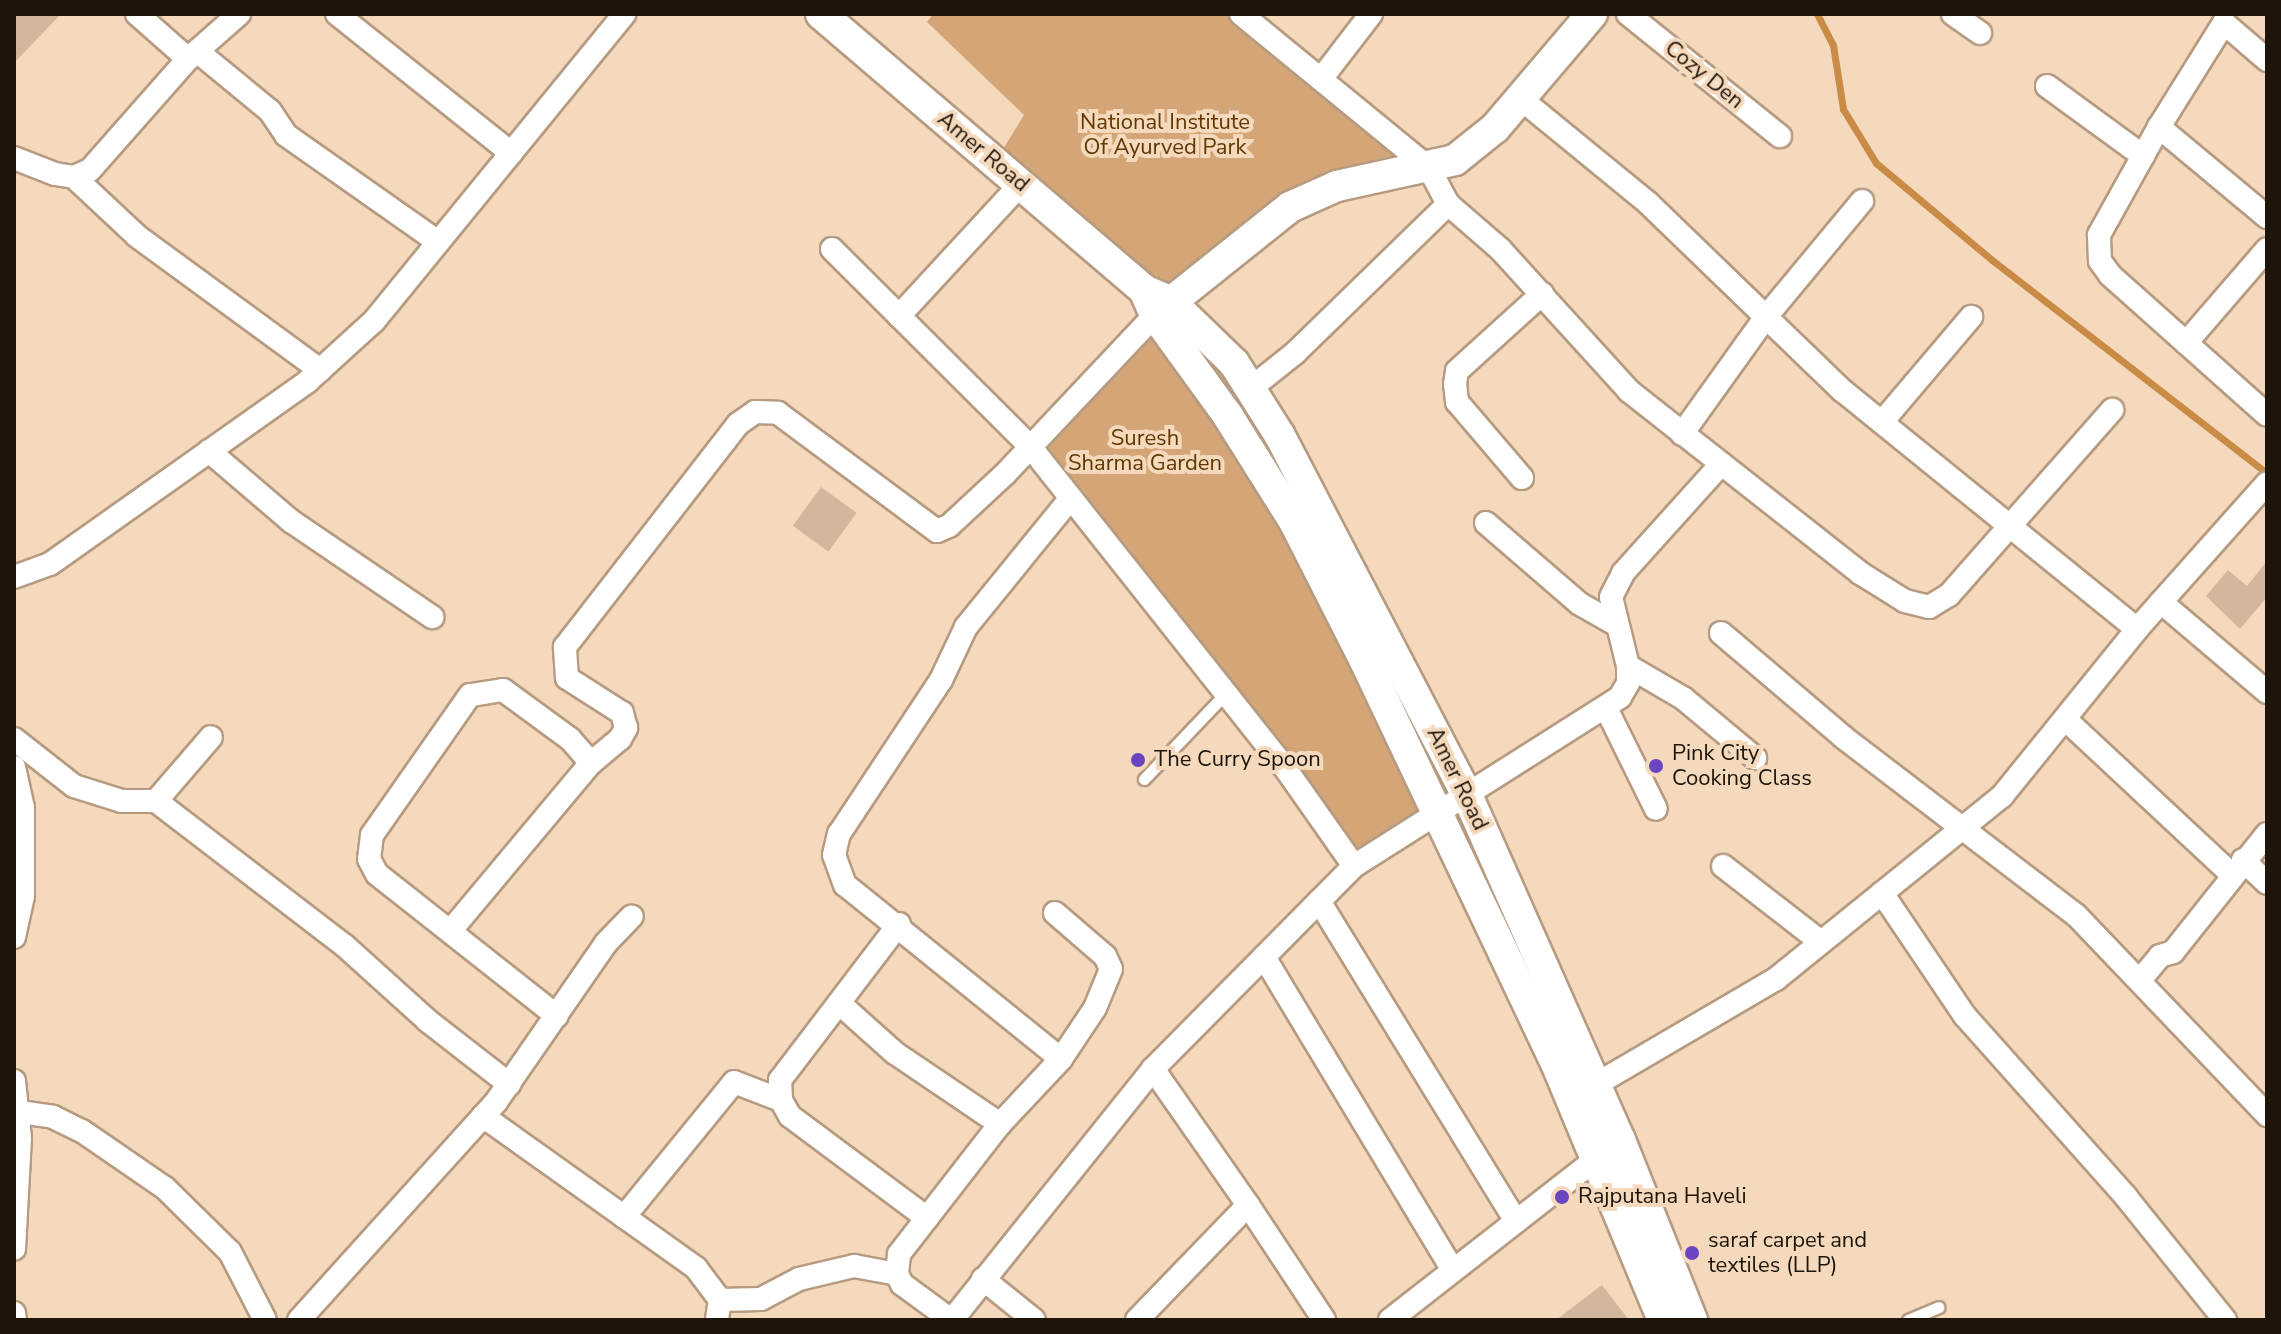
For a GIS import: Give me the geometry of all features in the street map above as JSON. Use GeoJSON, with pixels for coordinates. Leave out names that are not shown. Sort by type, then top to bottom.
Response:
{"type":"FeatureCollection","features":[{"type":"Feature","properties":{"kind":"main road","name":"Amer Road"},"geometry":{"type":"LineString","coordinates":[[821,14],[1157,302],[1207,332],[1250,389],[1354,573],[1467,795],[1595,1085],[1609,1148],[1663,1320]]}},
{"type":"Feature","properties":{"kind":"main road"},"geometry":{"type":"LineString","coordinates":[[1157,302],[1290,207],[1337,186],[1455,160],[1495,128],[1592,14]]}},
{"type":"Feature","properties":{"kind":"main road","name":"Amer Road"},"geometry":{"type":"LineString","coordinates":[[1157,302],[1295,523],[1692,1320]]}},
{"type":"Feature","properties":{"kind":"street"},"geometry":{"type":"LineString","coordinates":[[137,14],[270,111],[286,135],[438,242]]}},
{"type":"Feature","properties":{"kind":"street"},"geometry":{"type":"LineString","coordinates":[[74,177],[90,170],[192,55],[239,14]]}},
{"type":"Feature","properties":{"kind":"street"},"geometry":{"type":"LineString","coordinates":[[337,14],[511,153]]}},
{"type":"Feature","properties":{"kind":"street"},"geometry":{"type":"LineString","coordinates":[[14,577],[50,564],[209,451],[320,370],[374,321],[624,14]]}},
{"type":"Feature","properties":{"kind":"street"},"geometry":{"type":"LineString","coordinates":[[1241,14],[1429,168],[1448,204],[1542,294],[1629,391],[1860,573],[1905,601],[1929,607],[1949,595],[2008,524],[2112,410]]}},
{"type":"Feature","properties":{"kind":"street"},"geometry":{"type":"LineString","coordinates":[[1321,79],[1371,14]]}},
{"type":"Feature","properties":{"kind":"street","name":"Cozy Den"},"geometry":{"type":"LineString","coordinates":[[1628,14],[1780,136]]}},
{"type":"Feature","properties":{"kind":"street"},"geometry":{"type":"LineString","coordinates":[[1953,14],[1980,33]]}},
{"type":"Feature","properties":{"kind":"street"},"geometry":{"type":"LineString","coordinates":[[2267,60],[2218,18],[2099,235],[2100,261],[2267,415]]}},
{"type":"Feature","properties":{"kind":"street"},"geometry":{"type":"LineString","coordinates":[[2047,86],[2143,156]]}},
{"type":"Feature","properties":{"kind":"street"},"geometry":{"type":"LineString","coordinates":[[1521,99],[1648,203],[1765,318],[1882,422],[2137,629]]}},
{"type":"Feature","properties":{"kind":"street"},"geometry":{"type":"LineString","coordinates":[[2159,127],[2267,217]]}},
{"type":"Feature","properties":{"kind":"street"},"geometry":{"type":"LineString","coordinates":[[14,158],[74,177],[137,236],[320,370]]}},
{"type":"Feature","properties":{"kind":"street"},"geometry":{"type":"LineString","coordinates":[[899,316],[1021,184]]}},
{"type":"Feature","properties":{"kind":"street"},"geometry":{"type":"LineString","coordinates":[[1682,434],[1765,318],[1862,201]]}},
{"type":"Feature","properties":{"kind":"street"},"geometry":{"type":"LineString","coordinates":[[1250,389],[1295,353],[1448,204]]}},
{"type":"Feature","properties":{"kind":"street"},"geometry":{"type":"LineString","coordinates":[[832,249],[1029,445],[1226,693],[1354,866]]}},
{"type":"Feature","properties":{"kind":"street"},"geometry":{"type":"LineString","coordinates":[[2186,343],[2267,249]]}},
{"type":"Feature","properties":{"kind":"street"},"geometry":{"type":"LineString","coordinates":[[1522,478],[1457,402],[1455,384],[1457,371],[1542,294]]}},
{"type":"Feature","properties":{"kind":"street"},"geometry":{"type":"LineString","coordinates":[[452,929],[591,763],[620,739],[626,728],[622,713],[567,678],[565,647],[738,424],[755,412],[778,413],[937,531],[949,526],[1029,445],[1157,302]]}},
{"type":"Feature","properties":{"kind":"street"},"geometry":{"type":"LineString","coordinates":[[1882,422],[1971,317]]}},
{"type":"Feature","properties":{"kind":"street"},"geometry":{"type":"LineString","coordinates":[[209,451],[291,521],[432,617]]}},
{"type":"Feature","properties":{"kind":"street"},"geometry":{"type":"LineString","coordinates":[[483,1116],[696,1268],[719,1310],[761,1299],[799,1279],[854,1266],[897,1274],[951,1320],[1153,1069],[1354,866],[1607,710],[1628,683],[1628,666],[1615,624],[1611,597],[1623,573],[1721,464]]}},
{"type":"Feature","properties":{"kind":"street"},"geometry":{"type":"LineString","coordinates":[[1595,1085],[1776,979],[2002,796],[2137,629],[2261,490]]}},
{"type":"Feature","properties":{"kind":"street"},"geometry":{"type":"LineString","coordinates":[[1061,1059],[899,924],[845,885],[836,872],[839,834],[941,680],[966,627],[1071,498]]}},
{"type":"Feature","properties":{"kind":"street"},"geometry":{"type":"LineString","coordinates":[[1486,523],[1580,604],[1615,624]]}},
{"type":"Feature","properties":{"kind":"street"},"geometry":{"type":"LineString","coordinates":[[2161,602],[2267,692]]}},
{"type":"Feature","properties":{"kind":"street"},"geometry":{"type":"LineString","coordinates":[[1721,633],[1843,737],[2076,915],[2267,1115]]}},
{"type":"Feature","properties":{"kind":"street"},"geometry":{"type":"LineString","coordinates":[[1628,666],[1683,698],[1755,758]]}},
{"type":"Feature","properties":{"kind":"street"},"geometry":{"type":"LineString","coordinates":[[557,1016],[452,929],[377,874],[369,859],[372,835],[470,695],[503,690],[570,739],[591,763]]}},
{"type":"Feature","properties":{"kind":"street"},"geometry":{"type":"LineString","coordinates":[[1607,710],[1656,809]]}},
{"type":"Feature","properties":{"kind":"street"},"geometry":{"type":"LineString","coordinates":[[2065,719],[2237,867],[2267,883]]}},
{"type":"Feature","properties":{"kind":"street"},"geometry":{"type":"LineString","coordinates":[[156,801],[211,737]]}},
{"type":"Feature","properties":{"kind":"street"},"geometry":{"type":"LineString","coordinates":[[14,739],[74,786],[122,801],[156,801],[345,946],[428,1021],[509,1084]]}},
{"type":"Feature","properties":{"kind":"street"},"geometry":{"type":"LineString","coordinates":[[14,767],[23,808],[18,848],[23,896],[14,937]]}},
{"type":"Feature","properties":{"kind":"street"},"geometry":{"type":"LineString","coordinates":[[2140,980],[2160,956],[2173,952],[2237,867],[2267,834]]}},
{"type":"Feature","properties":{"kind":"street"},"geometry":{"type":"LineString","coordinates":[[1723,866],[1821,942]]}},
{"type":"Feature","properties":{"kind":"street"},"geometry":{"type":"LineString","coordinates":[[1882,893],[1965,1016],[2126,1197],[2225,1320]]}},
{"type":"Feature","properties":{"kind":"street"},"geometry":{"type":"LineString","coordinates":[[1319,901],[1516,1221]]}},
{"type":"Feature","properties":{"kind":"street"},"geometry":{"type":"LineString","coordinates":[[897,1274],[899,1254],[1000,1124],[1061,1059],[1095,1008],[1111,969],[1105,956],[1055,913]]}},
{"type":"Feature","properties":{"kind":"street"},"geometry":{"type":"LineString","coordinates":[[299,1320],[483,1116],[509,1084],[606,943],[632,916]]}},
{"type":"Feature","properties":{"kind":"street"},"geometry":{"type":"LineString","coordinates":[[899,924],[780,1080],[781,1100],[790,1116],[927,1218]]}},
{"type":"Feature","properties":{"kind":"street"},"geometry":{"type":"LineString","coordinates":[[1264,957],[1453,1270]]}},
{"type":"Feature","properties":{"kind":"street"},"geometry":{"type":"LineString","coordinates":[[839,1003],[895,1053],[1000,1124]]}},
{"type":"Feature","properties":{"kind":"street"},"geometry":{"type":"LineString","coordinates":[[1153,1069],[1324,1320]]}},
{"type":"Feature","properties":{"kind":"street"},"geometry":{"type":"LineString","coordinates":[[14,1081],[19,1112],[14,1249]]}},
{"type":"Feature","properties":{"kind":"street"},"geometry":{"type":"LineString","coordinates":[[624,1217],[734,1082],[781,1100]]}},
{"type":"Feature","properties":{"kind":"street"},"geometry":{"type":"LineString","coordinates":[[19,1112],[53,1117],[82,1131],[165,1188],[224,1243],[265,1320]]}},
{"type":"Feature","properties":{"kind":"street"},"geometry":{"type":"LineString","coordinates":[[1390,1320],[1609,1148]]}},
{"type":"Feature","properties":{"kind":"street"},"geometry":{"type":"LineString","coordinates":[[1137,1320],[1248,1205]]}},
{"type":"Feature","properties":{"kind":"street"},"geometry":{"type":"LineString","coordinates":[[983,1279],[1034,1320]]}},
{"type":"Feature","properties":{"kind":"street"},"geometry":{"type":"LineString","coordinates":[[14,1313],[15,1320]]}},
{"type":"Feature","properties":{"kind":"lane"},"geometry":{"type":"LineString","coordinates":[[1144,779],[1226,693]]}},
{"type":"Feature","properties":{"kind":"lane"},"geometry":{"type":"LineString","coordinates":[[1908,1320],[1938,1307]]}},
{"type":"Feature","properties":{"kind":"green space","name":"National Institute Of Ayurved Park"},"geometry":{"type":"Polygon","coordinates":[[[933,14],[1232,14],[1410,164],[1259,217],[1160,291],[1000,154],[1024,115],[927,22],[933,14]]]}},
{"type":"Feature","properties":{"kind":"green space","name":"Suresh Sharma Garden"},"geometry":{"type":"Polygon","coordinates":[[[1149,332],[1288,525],[1431,811],[1359,856],[1037,445],[1149,332]]]}},
{"type":"Feature","properties":{"kind":"building"},"geometry":{"type":"Polygon","coordinates":[[[14,14],[61,14],[14,63],[14,14]]]}},
{"type":"Feature","properties":{"kind":"building"},"geometry":{"type":"Polygon","coordinates":[[[821,487],[857,513],[828,552],[793,526],[821,487]]]}},
{"type":"Feature","properties":{"kind":"building"},"geometry":{"type":"Polygon","coordinates":[[[2267,561],[2267,597],[2240,629],[2206,596],[2228,570],[2247,586],[2267,561]]]}},
{"type":"Feature","properties":{"kind":"building"},"geometry":{"type":"Polygon","coordinates":[[[1602,1285],[1629,1320],[1556,1320],[1602,1285]]]}},
{"type":"Feature","properties":{"kind":"waterway"},"geometry":{"type":"LineString","coordinates":[[1817,14],[1833,45],[1843,109],[1876,163],[1992,260],[2267,473]]}},
{"type":"Feature","properties":{"kind":"place","name":"The Curry Spoon"},"geometry":{"type":"Point","coordinates":[1138,760]}},
{"type":"Feature","properties":{"kind":"place","name":"Pink City Cooking Class"},"geometry":{"type":"Point","coordinates":[1656,766]}},
{"type":"Feature","properties":{"kind":"place","name":"Rajputana Haveli"},"geometry":{"type":"Point","coordinates":[1562,1197]}},
{"type":"Feature","properties":{"kind":"place","name":"saraf carpet and textiles (LLP)"},"geometry":{"type":"Point","coordinates":[1692,1253]}}]}
